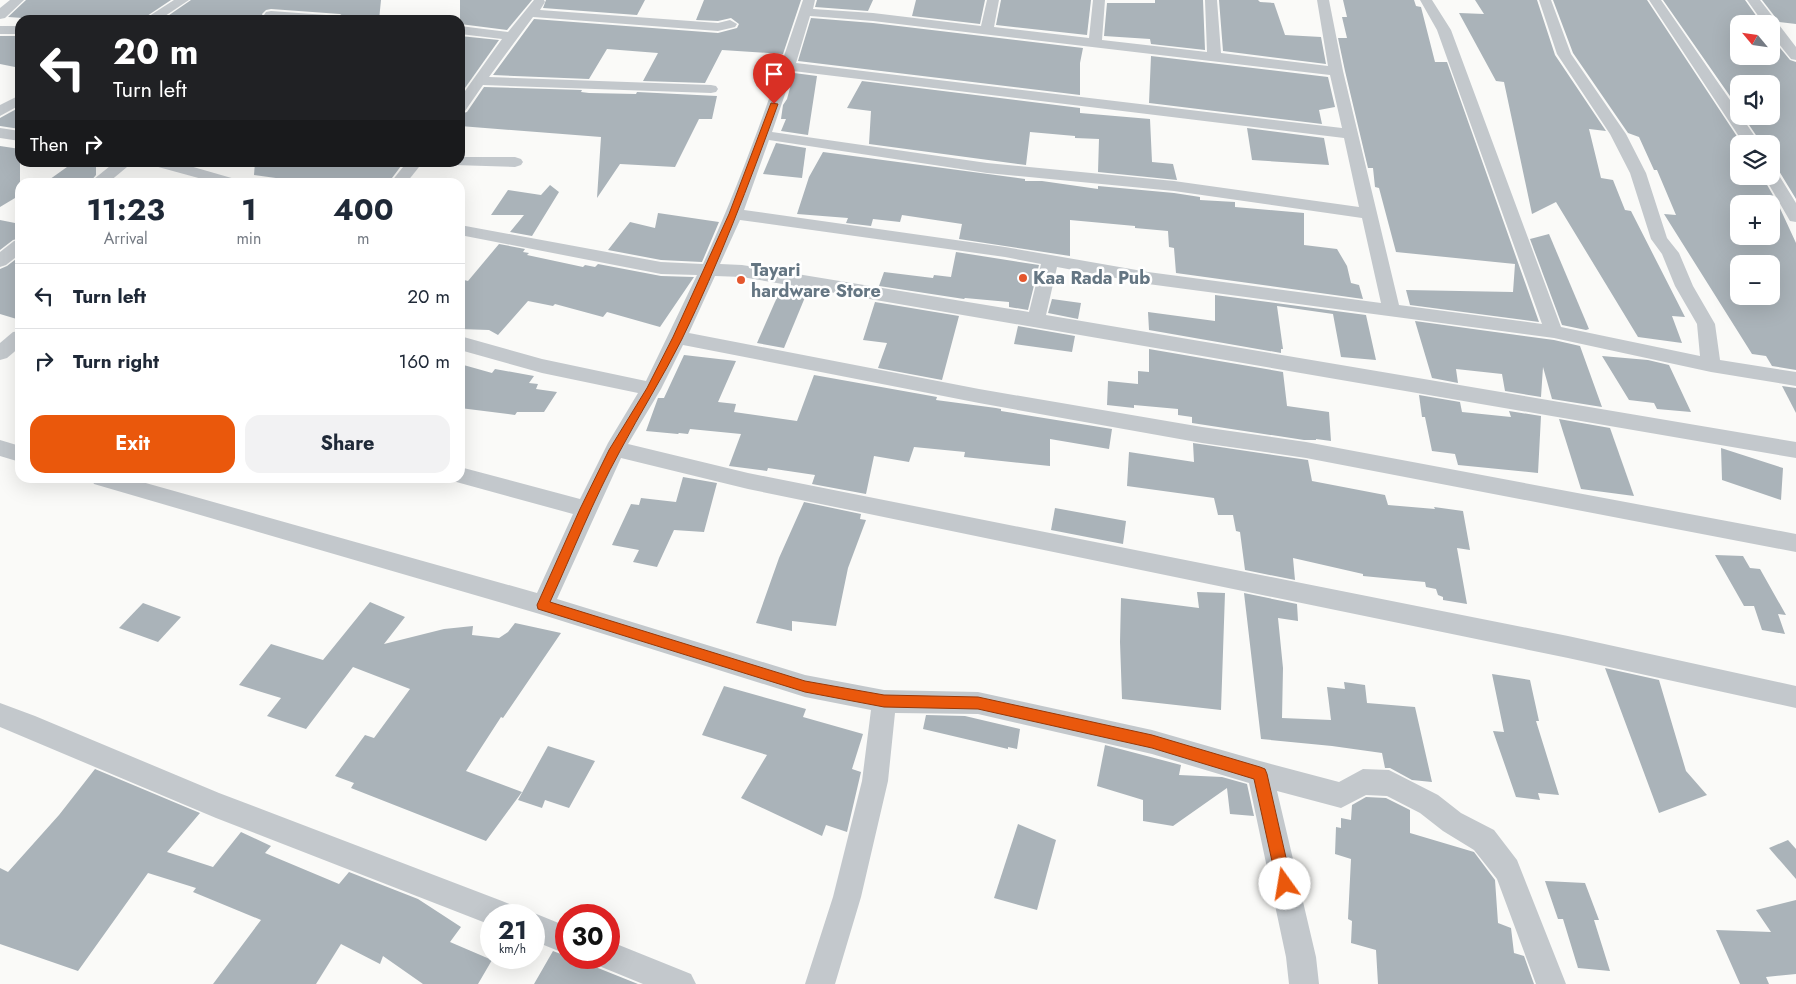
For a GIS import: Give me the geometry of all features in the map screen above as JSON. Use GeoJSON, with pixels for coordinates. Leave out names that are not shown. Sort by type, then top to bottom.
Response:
{"type":"FeatureCollection","features":[{"type":"Feature","properties":{"kind":"street"},"geometry":{"type":"LineString","coordinates":[[0,15],[18,0]]}},
{"type":"Feature","properties":{"kind":"street"},"geometry":{"type":"LineString","coordinates":[[158,15],[183,0]]}},
{"type":"Feature","properties":{"kind":"street"},"geometry":{"type":"LineString","coordinates":[[465,99],[511,36],[541,0]]}},
{"type":"Feature","properties":{"kind":"street"},"geometry":{"type":"LineString","coordinates":[[873,17],[880,0]]}},
{"type":"Feature","properties":{"kind":"street"},"geometry":{"type":"LineString","coordinates":[[987,30],[993,0]]}},
{"type":"Feature","properties":{"kind":"street"},"geometry":{"type":"LineString","coordinates":[[1095,43],[1099,0]]}},
{"type":"Feature","properties":{"kind":"street"},"geometry":{"type":"LineString","coordinates":[[1211,0],[1214,57]]}},
{"type":"Feature","properties":{"kind":"street"},"geometry":{"type":"LineString","coordinates":[[1323,0],[1350,134],[1392,309]]}},
{"type":"Feature","properties":{"kind":"street"},"geometry":{"type":"LineString","coordinates":[[1426,0],[1444,30],[1554,332]]}},
{"type":"Feature","properties":{"kind":"street"},"geometry":{"type":"LineString","coordinates":[[1545,0],[1564,54],[1618,134],[1638,173],[1659,239],[1670,254],[1684,286],[1706,324],[1711,365]]}},
{"type":"Feature","properties":{"kind":"street"},"geometry":{"type":"LineString","coordinates":[[1655,0],[1746,135]]}},
{"type":"Feature","properties":{"kind":"street"},"geometry":{"type":"LineString","coordinates":[[1753,0],[1764,15]]}},
{"type":"Feature","properties":{"kind":"street"},"geometry":{"type":"LineString","coordinates":[[270,15],[286,5]]}},
{"type":"Feature","properties":{"kind":"street"},"geometry":{"type":"LineString","coordinates":[[543,605],[615,450],[651,389],[678,337],[734,214],[764,135],[807,6],[873,17],[1336,71]]}},
{"type":"Feature","properties":{"kind":"street"},"geometry":{"type":"LineString","coordinates":[[530,13],[718,27],[730,24]]}},
{"type":"Feature","properties":{"kind":"street"},"geometry":{"type":"LineString","coordinates":[[0,30],[15,30]]}},
{"type":"Feature","properties":{"kind":"street"},"geometry":{"type":"LineString","coordinates":[[465,31],[511,36]]}},
{"type":"Feature","properties":{"kind":"street"},"geometry":{"type":"LineString","coordinates":[[1780,36],[1796,56]]}},
{"type":"Feature","properties":{"kind":"street"},"geometry":{"type":"LineString","coordinates":[[788,66],[1350,134]]}},
{"type":"Feature","properties":{"kind":"street"},"geometry":{"type":"LineString","coordinates":[[480,81],[711,89]]}},
{"type":"Feature","properties":{"kind":"street"},"geometry":{"type":"LineString","coordinates":[[0,112],[15,102]]}},
{"type":"Feature","properties":{"kind":"street"},"geometry":{"type":"LineString","coordinates":[[0,133],[15,135]]}},
{"type":"Feature","properties":{"kind":"street"},"geometry":{"type":"LineString","coordinates":[[764,135],[987,168],[1174,186],[1370,214]]}},
{"type":"Feature","properties":{"kind":"street"},"geometry":{"type":"LineString","coordinates":[[465,162],[516,162]]}},
{"type":"Feature","properties":{"kind":"street"},"geometry":{"type":"LineString","coordinates":[[105,178],[120,167]]}},
{"type":"Feature","properties":{"kind":"street"},"geometry":{"type":"LineString","coordinates":[[172,167],[206,178]]}},
{"type":"Feature","properties":{"kind":"street"},"geometry":{"type":"LineString","coordinates":[[402,178],[412,167]]}},
{"type":"Feature","properties":{"kind":"street"},"geometry":{"type":"LineString","coordinates":[[1777,185],[1796,217]]}},
{"type":"Feature","properties":{"kind":"street"},"geometry":{"type":"LineString","coordinates":[[734,214],[996,251],[1176,282],[1392,309],[1554,332],[1711,365],[1796,379]]}},
{"type":"Feature","properties":{"kind":"street"},"geometry":{"type":"LineString","coordinates":[[465,231],[661,268],[761,274],[1036,319],[1796,450]]}},
{"type":"Feature","properties":{"kind":"street"},"geometry":{"type":"LineString","coordinates":[[0,261],[15,249]]}},
{"type":"Feature","properties":{"kind":"street"},"geometry":{"type":"LineString","coordinates":[[1036,319],[1050,260]]}},
{"type":"Feature","properties":{"kind":"street"},"geometry":{"type":"LineString","coordinates":[[678,337],[979,396],[1202,435],[1306,450],[1796,543]]}},
{"type":"Feature","properties":{"kind":"street"},"geometry":{"type":"LineString","coordinates":[[0,353],[15,342]]}},
{"type":"Feature","properties":{"kind":"street"},"geometry":{"type":"LineString","coordinates":[[465,344],[542,366],[651,389]]}},
{"type":"Feature","properties":{"kind":"street"},"geometry":{"type":"LineString","coordinates":[[0,353],[15,357]]}},
{"type":"Feature","properties":{"kind":"street"},"geometry":{"type":"LineString","coordinates":[[0,448],[15,452]]}},
{"type":"Feature","properties":{"kind":"street"},"geometry":{"type":"LineString","coordinates":[[615,450],[748,481],[1510,635],[1796,697]]}},
{"type":"Feature","properties":{"kind":"street"},"geometry":{"type":"LineString","coordinates":[[465,476],[586,509]]}},
{"type":"Feature","properties":{"kind":"street"},"geometry":{"type":"LineString","coordinates":[[118,483],[543,605],[805,686],[884,701],[978,703],[1152,742],[1260,774],[1341,795],[1363,782],[1389,783],[1429,804],[1452,822],[1484,840],[1507,870],[1551,984]]}},
{"type":"Feature","properties":{"kind":"street"},"geometry":{"type":"LineString","coordinates":[[820,984],[847,897],[875,781],[884,701]]}},
{"type":"Feature","properties":{"kind":"street"},"geometry":{"type":"LineString","coordinates":[[0,716],[26,724],[216,805],[480,907]]}},
{"type":"Feature","properties":{"kind":"street"},"geometry":{"type":"LineString","coordinates":[[1260,774],[1302,957],[1304,984]]}},
{"type":"Feature","properties":{"kind":"street"},"geometry":{"type":"LineString","coordinates":[[620,960],[681,984]]}},
{"type":"Feature","properties":{"kind":"building"},"geometry":{"type":"Polygon","coordinates":[[[26,0],[171,0],[148,15],[15,15],[15,17],[8,17],[26,0]]]}},
{"type":"Feature","properties":{"kind":"building"},"geometry":{"type":"Polygon","coordinates":[[[191,0],[381,0],[380,15],[342,15],[271,9],[266,10],[262,15],[169,15],[191,0]]]}},
{"type":"Feature","properties":{"kind":"building"},"geometry":{"type":"Polygon","coordinates":[[[460,0],[532,0],[507,30],[465,25],[465,15],[460,15],[460,0]]]}},
{"type":"Feature","properties":{"kind":"building"},"geometry":{"type":"Polygon","coordinates":[[[546,0],[645,0],[637,15],[543,8],[546,0]]]}},
{"type":"Feature","properties":{"kind":"building"},"geometry":{"type":"Polygon","coordinates":[[[704,0],[801,0],[783,54],[722,50],[705,83],[643,81],[658,53],[607,49],[589,79],[493,75],[534,19],[718,33],[737,28],[739,24],[731,18],[718,21],[696,20],[704,0]]]}},
{"type":"Feature","properties":{"kind":"building"},"geometry":{"type":"Polygon","coordinates":[[[817,0],[873,0],[868,11],[815,7],[817,0]]]}},
{"type":"Feature","properties":{"kind":"building"},"geometry":{"type":"Polygon","coordinates":[[[916,0],[985,0],[980,24],[912,16],[916,0]]]}},
{"type":"Feature","properties":{"kind":"building"},"geometry":{"type":"Polygon","coordinates":[[[1001,0],[1091,0],[1087,35],[996,25],[1001,0]]]}},
{"type":"Feature","properties":{"kind":"building"},"geometry":{"type":"Polygon","coordinates":[[[1155,0],[1203,0],[1205,50],[1151,44],[1150,39],[1104,36],[1107,3],[1155,3],[1155,0]]]}},
{"type":"Feature","properties":{"kind":"building"},"geometry":{"type":"Polygon","coordinates":[[[1219,0],[1258,0],[1260,2],[1274,3],[1285,35],[1321,37],[1326,64],[1223,51],[1219,0]]]}},
{"type":"Feature","properties":{"kind":"building"},"geometry":{"type":"Polygon","coordinates":[[[1343,0],[1414,0],[1416,6],[1421,7],[1435,62],[1447,62],[1539,322],[1410,305],[1406,290],[1513,292],[1515,264],[1396,252],[1379,188],[1375,187],[1373,168],[1368,168],[1338,38],[1347,38],[1342,17],[1347,17],[1343,0]]]}},
{"type":"Feature","properties":{"kind":"building"},"geometry":{"type":"Polygon","coordinates":[[[1475,0],[1537,0],[1555,55],[1606,131],[1589,129],[1601,178],[1613,180],[1625,210],[1631,211],[1685,317],[1672,316],[1682,343],[1638,337],[1556,202],[1532,214],[1504,82],[1496,81],[1459,13],[1484,14],[1475,0]]]}},
{"type":"Feature","properties":{"kind":"building"},"geometry":{"type":"Polygon","coordinates":[[[1553,0],[1647,0],[1736,135],[1730,135],[1730,185],[1767,185],[1773,195],[1730,195],[1730,245],[1780,245],[1780,208],[1796,243],[1796,370],[1772,366],[1766,356],[1752,354],[1664,214],[1676,215],[1657,170],[1654,170],[1639,137],[1628,133],[1573,53],[1553,0]]]}},
{"type":"Feature","properties":{"kind":"building"},"geometry":{"type":"Polygon","coordinates":[[[1663,0],[1745,0],[1756,15],[1730,15],[1730,65],[1780,65],[1780,48],[1790,60],[1796,62],[1796,199],[1780,173],[1780,135],[1756,135],[1749,125],[1780,125],[1780,75],[1730,75],[1730,96],[1663,0]]]}},
{"type":"Feature","properties":{"kind":"building"},"geometry":{"type":"Polygon","coordinates":[[[1762,0],[1796,0],[1796,24],[1780,22],[1780,15],[1774,15],[1762,0]]]}},
{"type":"Feature","properties":{"kind":"building"},"geometry":{"type":"Polygon","coordinates":[[[811,18],[873,23],[1083,48],[1080,63],[1080,95],[798,61],[811,18]]]}},
{"type":"Feature","properties":{"kind":"building"},"geometry":{"type":"Polygon","coordinates":[[[0,36],[15,36],[15,67],[0,64],[0,36]]]}},
{"type":"Feature","properties":{"kind":"building"},"geometry":{"type":"Polygon","coordinates":[[[465,37],[499,40],[465,88],[465,37]]]}},
{"type":"Feature","properties":{"kind":"building"},"geometry":{"type":"Polygon","coordinates":[[[1151,56],[1328,77],[1335,107],[1319,110],[1322,124],[1149,103],[1151,56]]]}},
{"type":"Feature","properties":{"kind":"building"},"geometry":{"type":"Polygon","coordinates":[[[794,73],[817,76],[808,135],[781,131],[786,119],[781,119],[783,105],[787,99],[794,73]]]}},
{"type":"Feature","properties":{"kind":"building"},"geometry":{"type":"Polygon","coordinates":[[[862,81],[1080,108],[1080,113],[1150,119],[1152,162],[1173,164],[1177,180],[1098,172],[1099,139],[1075,138],[1075,136],[1030,132],[1026,165],[869,144],[871,111],[847,108],[862,81]]]}},
{"type":"Feature","properties":{"kind":"building"},"geometry":{"type":"Polygon","coordinates":[[[484,87],[582,90],[581,92],[589,93],[636,94],[637,92],[717,96],[712,119],[699,119],[675,167],[620,164],[597,198],[601,137],[465,126],[465,113],[484,87]]]}},
{"type":"Feature","properties":{"kind":"building"},"geometry":{"type":"Polygon","coordinates":[[[15,110],[15,128],[0,126],[0,118],[15,110]]]}},
{"type":"Feature","properties":{"kind":"building"},"geometry":{"type":"Polygon","coordinates":[[[1247,128],[1324,138],[1329,165],[1252,160],[1247,128]]]}},
{"type":"Feature","properties":{"kind":"building"},"geometry":{"type":"Polygon","coordinates":[[[776,143],[806,148],[802,178],[763,174],[776,143]]]}},
{"type":"Feature","properties":{"kind":"building"},"geometry":{"type":"Polygon","coordinates":[[[0,146],[15,148],[15,167],[20,167],[20,178],[15,178],[15,198],[0,207],[0,146]]]}},
{"type":"Feature","properties":{"kind":"building"},"geometry":{"type":"Polygon","coordinates":[[[823,152],[1025,179],[1025,181],[1042,181],[1098,189],[1098,186],[1174,193],[1200,197],[1200,200],[1235,202],[1235,207],[1304,213],[1304,245],[1337,249],[1347,266],[1351,283],[1359,285],[1363,299],[1176,273],[1174,248],[1169,247],[1168,231],[1135,228],[1135,226],[1070,220],[1070,256],[959,239],[962,224],[902,215],[900,222],[873,219],[871,226],[846,223],[848,218],[797,214],[809,177],[823,152]]]}},
{"type":"Feature","properties":{"kind":"building"},"geometry":{"type":"Polygon","coordinates":[[[67,167],[96,167],[96,175],[93,178],[52,178],[67,167]]]}},
{"type":"Feature","properties":{"kind":"building"},"geometry":{"type":"Polygon","coordinates":[[[255,167],[400,167],[392,178],[276,178],[254,175],[255,167]]]}},
{"type":"Feature","properties":{"kind":"building"},"geometry":{"type":"Polygon","coordinates":[[[550,185],[559,192],[532,236],[510,232],[524,215],[491,215],[508,190],[541,195],[550,185]]]}},
{"type":"Feature","properties":{"kind":"building"},"geometry":{"type":"Polygon","coordinates":[[[658,213],[719,222],[702,262],[661,260],[608,250],[630,222],[655,228],[658,213]]]}},
{"type":"Feature","properties":{"kind":"building"},"geometry":{"type":"Polygon","coordinates":[[[0,220],[15,223],[15,239],[0,250],[0,220]]]}},
{"type":"Feature","properties":{"kind":"building"},"geometry":{"type":"Polygon","coordinates":[[[1549,234],[1589,329],[1562,325],[1530,239],[1549,234]]]}},
{"type":"Feature","properties":{"kind":"building"},"geometry":{"type":"Polygon","coordinates":[[[499,244],[525,249],[523,252],[529,253],[527,255],[583,267],[585,265],[595,267],[598,264],[661,276],[694,277],[660,327],[607,312],[603,317],[555,304],[553,306],[528,301],[498,335],[489,330],[465,329],[465,280],[468,281],[499,244]]]}},
{"type":"Feature","properties":{"kind":"building"},"geometry":{"type":"Polygon","coordinates":[[[956,252],[1039,265],[1028,310],[1009,307],[1009,302],[964,299],[879,286],[884,272],[933,278],[934,275],[951,277],[956,252]]]}},
{"type":"Feature","properties":{"kind":"building"},"geometry":{"type":"Polygon","coordinates":[[[15,260],[15,318],[0,314],[0,269],[15,260]]]}},
{"type":"Feature","properties":{"kind":"building"},"geometry":{"type":"Polygon","coordinates":[[[782,286],[808,290],[784,348],[757,343],[782,286]]]}},
{"type":"Feature","properties":{"kind":"building"},"geometry":{"type":"Polygon","coordinates":[[[1215,295],[1366,315],[1376,360],[1341,357],[1333,314],[1277,306],[1283,349],[1281,349],[1281,353],[1149,330],[1148,312],[1215,321],[1215,295]]]}},
{"type":"Feature","properties":{"kind":"building"},"geometry":{"type":"Polygon","coordinates":[[[1052,299],[1081,303],[1078,319],[1048,313],[1052,299]]]}},
{"type":"Feature","properties":{"kind":"building"},"geometry":{"type":"Polygon","coordinates":[[[875,302],[959,316],[942,380],[878,368],[887,343],[863,340],[875,302]]]}},
{"type":"Feature","properties":{"kind":"building"},"geometry":{"type":"Polygon","coordinates":[[[1415,321],[1554,340],[1580,346],[1602,407],[1552,399],[1543,367],[1541,397],[1505,391],[1502,374],[1456,369],[1458,383],[1432,378],[1415,321]]]}},
{"type":"Feature","properties":{"kind":"building"},"geometry":{"type":"Polygon","coordinates":[[[1018,326],[1075,336],[1072,352],[1014,344],[1018,326]]]}},
{"type":"Feature","properties":{"kind":"building"},"geometry":{"type":"Polygon","coordinates":[[[1149,349],[1283,372],[1287,406],[1329,412],[1331,441],[1304,440],[1192,423],[1192,417],[1178,415],[1178,409],[1134,405],[1134,408],[1107,405],[1108,381],[1138,384],[1138,371],[1149,372],[1149,349]]]}},
{"type":"Feature","properties":{"kind":"building"},"geometry":{"type":"Polygon","coordinates":[[[684,355],[736,361],[718,402],[736,404],[734,412],[797,421],[814,375],[937,397],[936,400],[996,408],[1001,409],[1001,411],[1112,429],[1109,449],[1050,439],[1050,466],[964,457],[965,452],[914,447],[909,462],[874,456],[866,494],[812,484],[815,475],[768,468],[767,471],[729,466],[741,434],[690,429],[688,434],[646,431],[658,398],[664,398],[684,355]]]}},
{"type":"Feature","properties":{"kind":"building"},"geometry":{"type":"Polygon","coordinates":[[[1602,356],[1648,360],[1669,365],[1691,412],[1657,409],[1654,403],[1629,400],[1602,356]]]}},
{"type":"Feature","properties":{"kind":"building"},"geometry":{"type":"Polygon","coordinates":[[[465,365],[492,373],[495,369],[534,376],[529,383],[538,384],[536,389],[557,392],[544,412],[517,412],[515,415],[465,409],[465,365]]]}},
{"type":"Feature","properties":{"kind":"building"},"geometry":{"type":"Polygon","coordinates":[[[1782,386],[1796,388],[1796,413],[1782,386]]]}},
{"type":"Feature","properties":{"kind":"building"},"geometry":{"type":"Polygon","coordinates":[[[1419,395],[1460,402],[1462,412],[1511,417],[1509,411],[1541,416],[1538,473],[1458,465],[1455,454],[1432,451],[1425,417],[1422,417],[1419,395]]]}},
{"type":"Feature","properties":{"kind":"building"},"geometry":{"type":"Polygon","coordinates":[[[1559,419],[1610,428],[1634,496],[1581,489],[1559,419]]]}},
{"type":"Feature","properties":{"kind":"building"},"geometry":{"type":"Polygon","coordinates":[[[1193,443],[1308,460],[1312,481],[1385,495],[1388,505],[1435,509],[1434,507],[1463,511],[1470,550],[1457,548],[1467,604],[1443,600],[1443,597],[1438,595],[1436,589],[1426,587],[1425,582],[1363,576],[1363,574],[1293,558],[1295,580],[1245,570],[1240,532],[1236,531],[1233,515],[1218,515],[1214,498],[1127,486],[1129,452],[1194,462],[1193,443]]]}},
{"type":"Feature","properties":{"kind":"building"},"geometry":{"type":"Polygon","coordinates":[[[1721,448],[1783,468],[1781,500],[1722,480],[1721,448]]]}},
{"type":"Feature","properties":{"kind":"building"},"geometry":{"type":"Polygon","coordinates":[[[683,477],[717,483],[704,532],[674,530],[657,567],[633,562],[639,550],[612,545],[631,504],[639,505],[641,498],[676,502],[683,477]]]}},
{"type":"Feature","properties":{"kind":"building"},"geometry":{"type":"Polygon","coordinates":[[[804,502],[861,514],[860,519],[866,520],[848,568],[836,626],[792,621],[792,631],[756,623],[779,558],[804,502]]]}},
{"type":"Feature","properties":{"kind":"building"},"geometry":{"type":"Polygon","coordinates":[[[1055,508],[1126,521],[1123,544],[1051,530],[1055,508]]]}},
{"type":"Feature","properties":{"kind":"building"},"geometry":{"type":"Polygon","coordinates":[[[1715,555],[1743,556],[1750,568],[1760,569],[1786,615],[1778,614],[1785,634],[1762,630],[1754,606],[1744,606],[1715,555]]]}},
{"type":"Feature","properties":{"kind":"building"},"geometry":{"type":"Polygon","coordinates":[[[1197,592],[1225,593],[1221,710],[1122,699],[1121,598],[1199,608],[1197,592]]]}},
{"type":"Feature","properties":{"kind":"building"},"geometry":{"type":"Polygon","coordinates":[[[1244,593],[1297,604],[1298,621],[1278,618],[1283,668],[1282,718],[1331,720],[1327,687],[1345,689],[1344,682],[1365,685],[1367,703],[1415,707],[1432,782],[1412,780],[1390,768],[1385,768],[1382,753],[1261,739],[1244,593]]]}},
{"type":"Feature","properties":{"kind":"building"},"geometry":{"type":"Polygon","coordinates":[[[370,602],[405,617],[384,644],[444,629],[473,626],[472,635],[499,638],[508,632],[515,623],[561,633],[503,718],[501,717],[466,771],[522,792],[486,841],[351,788],[354,783],[335,776],[365,735],[374,738],[410,689],[353,667],[306,729],[267,716],[281,698],[239,685],[271,644],[323,660],[370,602]]]}},
{"type":"Feature","properties":{"kind":"building"},"geometry":{"type":"Polygon","coordinates":[[[143,603],[181,617],[158,642],[119,628],[143,603]]]}},
{"type":"Feature","properties":{"kind":"building"},"geometry":{"type":"Polygon","coordinates":[[[1605,668],[1659,680],[1686,771],[1707,795],[1659,813],[1605,668]]]}},
{"type":"Feature","properties":{"kind":"building"},"geometry":{"type":"Polygon","coordinates":[[[1492,674],[1530,680],[1539,721],[1536,721],[1559,795],[1538,793],[1540,800],[1516,797],[1493,731],[1504,732],[1492,674]]]}},
{"type":"Feature","properties":{"kind":"building"},"geometry":{"type":"Polygon","coordinates":[[[724,686],[806,709],[803,717],[863,734],[852,769],[861,772],[847,832],[826,825],[822,836],[741,798],[767,755],[702,735],[724,686]]]}},
{"type":"Feature","properties":{"kind":"building"},"geometry":{"type":"Polygon","coordinates":[[[926,715],[965,716],[1020,729],[1017,749],[1008,747],[1008,749],[923,729],[926,715]]]}},
{"type":"Feature","properties":{"kind":"building"},"geometry":{"type":"Polygon","coordinates":[[[1105,745],[1181,765],[1179,775],[1222,777],[1247,784],[1254,816],[1230,814],[1227,788],[1173,826],[1143,821],[1143,800],[1097,786],[1105,745]]]}},
{"type":"Feature","properties":{"kind":"building"},"geometry":{"type":"Polygon","coordinates":[[[548,746],[595,761],[569,808],[545,800],[542,808],[518,800],[548,746]]]}},
{"type":"Feature","properties":{"kind":"building"},"geometry":{"type":"Polygon","coordinates":[[[95,769],[200,813],[167,852],[213,867],[241,832],[271,846],[265,853],[339,884],[349,872],[418,899],[461,927],[450,942],[480,955],[480,969],[487,969],[478,984],[423,984],[383,956],[380,964],[341,944],[316,984],[213,984],[261,920],[193,892],[196,888],[148,873],[78,971],[0,944],[0,868],[8,872],[59,815],[95,769]]]}},
{"type":"Feature","properties":{"kind":"building"},"geometry":{"type":"Polygon","coordinates":[[[1366,797],[1386,798],[1410,810],[1410,833],[1474,852],[1495,880],[1498,923],[1511,928],[1514,953],[1524,956],[1534,984],[1378,984],[1376,950],[1351,943],[1352,921],[1348,919],[1351,859],[1335,854],[1336,827],[1341,828],[1341,818],[1351,820],[1352,805],[1366,797]]]}},
{"type":"Feature","properties":{"kind":"building"},"geometry":{"type":"Polygon","coordinates":[[[1018,824],[1056,840],[1037,910],[994,898],[1018,824]]]}},
{"type":"Feature","properties":{"kind":"building"},"geometry":{"type":"Polygon","coordinates":[[[1788,840],[1796,849],[1796,879],[1769,848],[1788,840]]]}},
{"type":"Feature","properties":{"kind":"building"},"geometry":{"type":"Polygon","coordinates":[[[1545,881],[1585,883],[1599,920],[1594,920],[1610,971],[1578,968],[1563,919],[1558,919],[1545,881]]]}},
{"type":"Feature","properties":{"kind":"building"},"geometry":{"type":"Polygon","coordinates":[[[1796,900],[1796,974],[1766,977],[1769,984],[1740,984],[1716,930],[1771,932],[1756,910],[1796,900]]]}},
{"type":"Feature","properties":{"kind":"building"},"geometry":{"type":"Polygon","coordinates":[[[553,951],[555,952],[555,969],[600,969],[638,984],[534,984],[543,969],[545,969],[545,965],[553,951]]]}},
{"type":"Feature","properties":{"kind":"place","name":"Kaa Rada Pub"},"geometry":{"type":"Point","coordinates":[1023,278]}},
{"type":"Feature","properties":{"kind":"place","name":"Tayari hardware Store"},"geometry":{"type":"Point","coordinates":[741,280]}},
{"type":"Feature","properties":{"kind":"route"},"geometry":{"type":"LineString","coordinates":[[774,104],[734,214],[678,337],[651,389],[615,450],[543,605],[805,686],[884,701],[978,703],[1152,742],[1260,774],[1285,884]]}}]}
